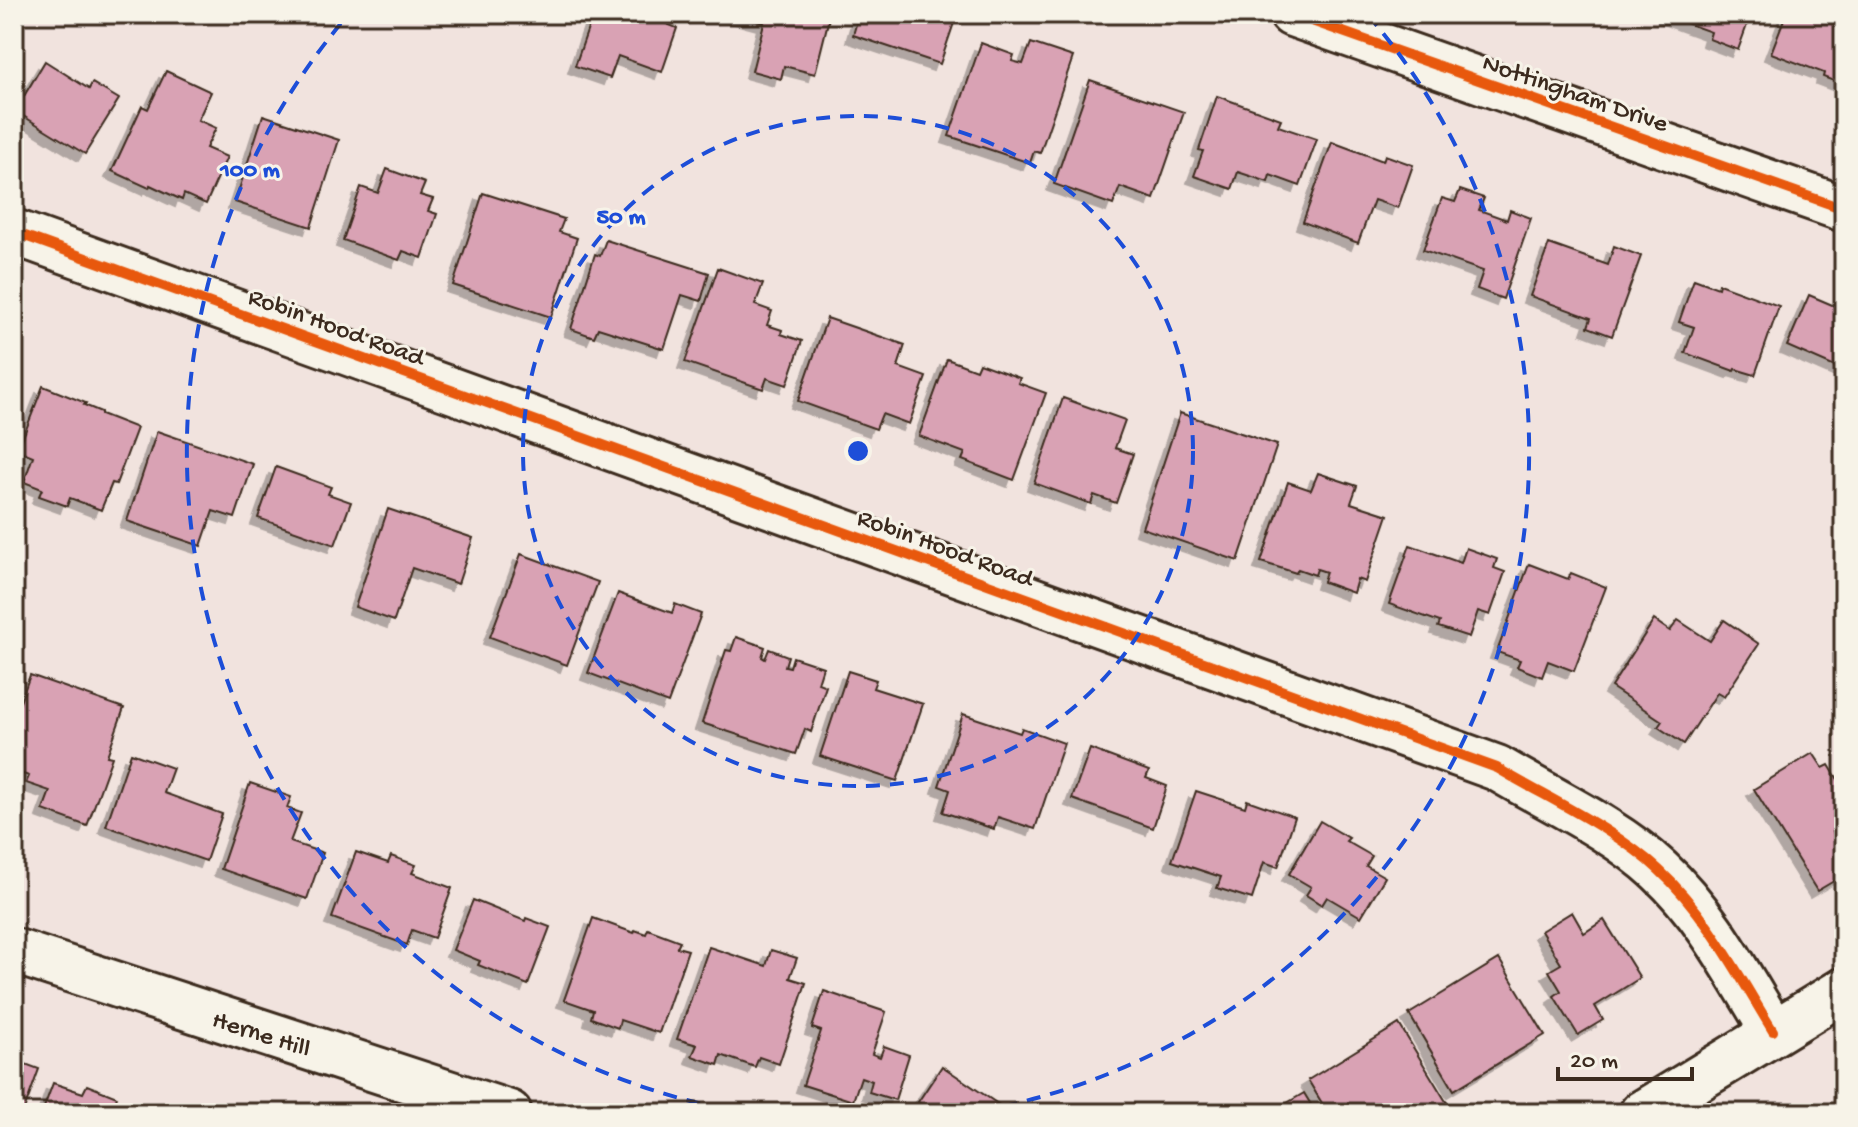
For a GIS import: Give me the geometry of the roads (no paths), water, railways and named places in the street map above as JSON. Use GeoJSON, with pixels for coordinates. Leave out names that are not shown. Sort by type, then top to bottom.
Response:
{"type":"FeatureCollection","features":[{"type":"Feature","properties":{"kind":"street","name":"Nottingham Drive"},"geometry":{"type":"LineString","coordinates":[[1292,14],[1844,209]]}},
{"type":"Feature","properties":{"kind":"street","name":"Robin Hood Road"},"geometry":{"type":"LineString","coordinates":[[14,232],[1497,768],[1593,822],[1658,869],[1695,908],[1773,1031]]}},
{"type":"Feature","properties":{"kind":"street","name":"Herne Hill"},"geometry":{"type":"LineString","coordinates":[[14,951],[509,1113]]}},
{"type":"Feature","properties":{"kind":"street"},"geometry":{"type":"LineString","coordinates":[[1642,1113],[1844,990]]}}]}
